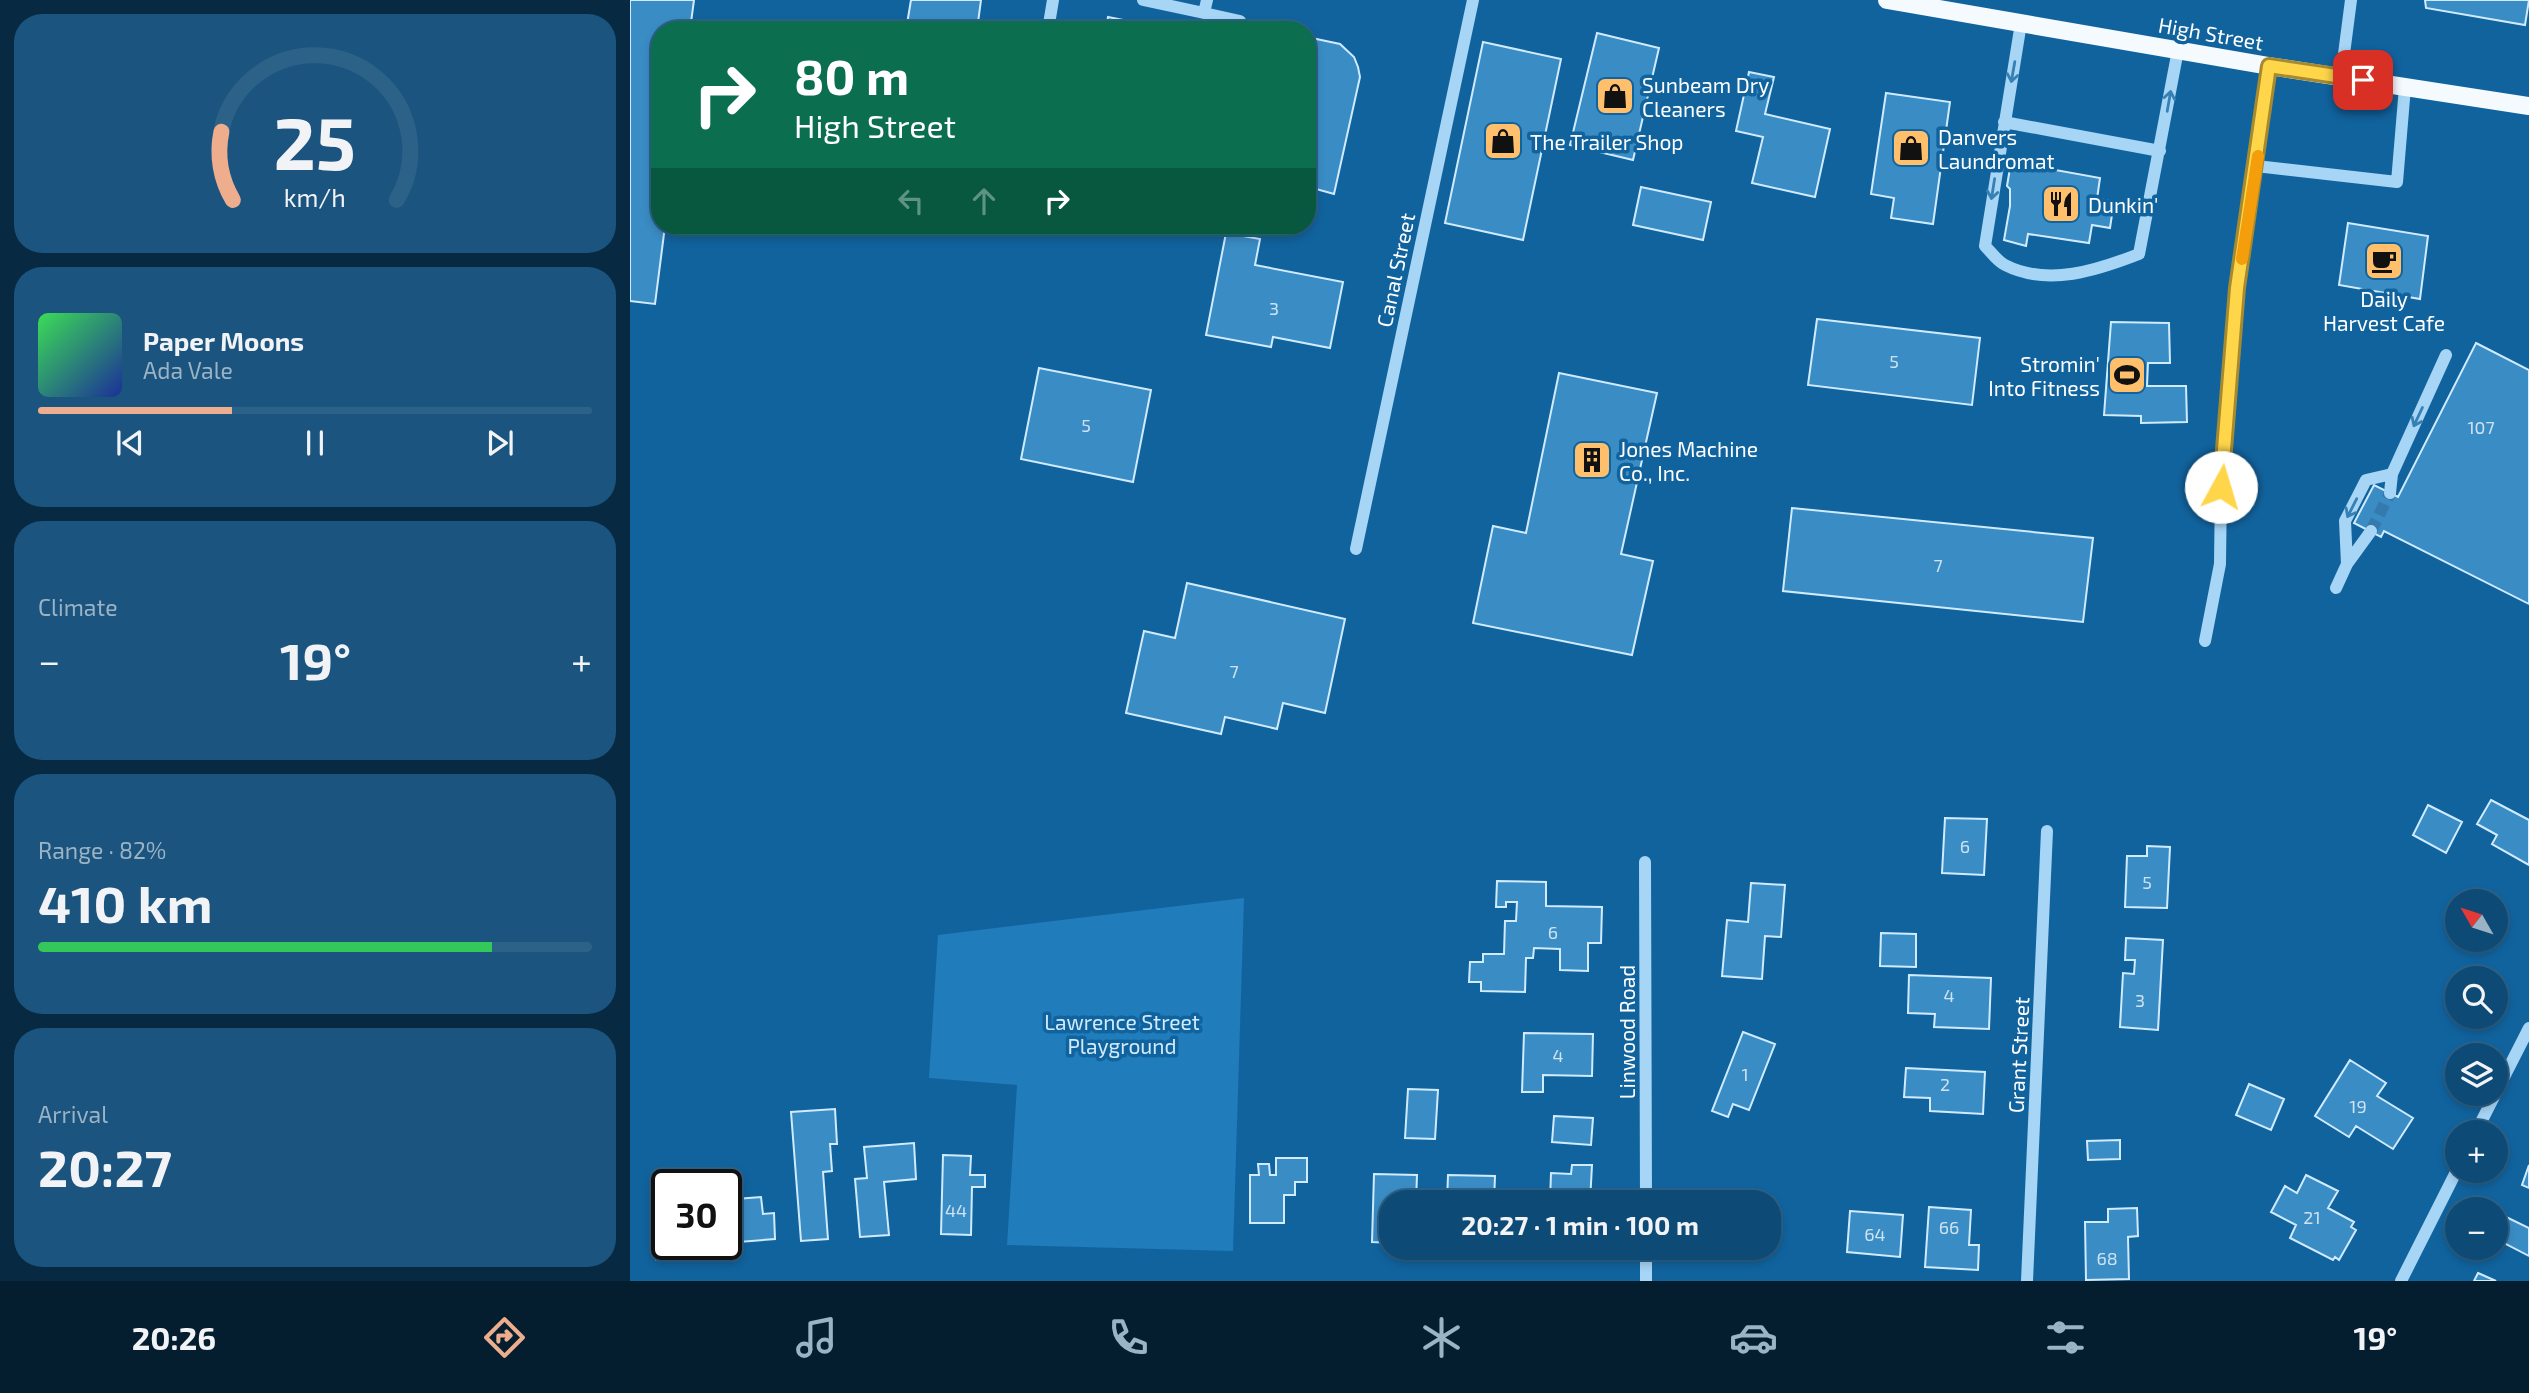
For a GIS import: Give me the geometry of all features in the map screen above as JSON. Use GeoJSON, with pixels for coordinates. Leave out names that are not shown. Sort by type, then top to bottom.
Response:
{"type":"FeatureCollection","features":[{"type":"Feature","properties":{"kind":"main road","name":"High Street"},"geometry":{"type":"LineString","coordinates":[[1887,0],[2269,66],[2529,106]]}},
{"type":"Feature","properties":{"kind":"street"},"geometry":{"type":"LineString","coordinates":[[1050,21],[1053,0]]}},
{"type":"Feature","properties":{"kind":"street"},"geometry":{"type":"LineString","coordinates":[[1143,0],[1206,7],[1232,21]]}},
{"type":"Feature","properties":{"kind":"street","name":"Canal Street"},"geometry":{"type":"LineString","coordinates":[[1356,549],[1473,0]]}},
{"type":"Feature","properties":{"kind":"street"},"geometry":{"type":"LineString","coordinates":[[2341,77],[2351,0]]}},
{"type":"Feature","properties":{"kind":"street"},"geometry":{"type":"LineString","coordinates":[[2021,23],[1984,246],[2002,264],[2020,271],[2056,275],[2092,272],[2140,254],[2178,50]]}},
{"type":"Feature","properties":{"kind":"street"},"geometry":{"type":"LineString","coordinates":[[2205,641],[2220,564],[2221,487],[2237,288],[2269,66]]}},
{"type":"Feature","properties":{"kind":"street"},"geometry":{"type":"LineString","coordinates":[[2256,166],[2397,182],[2406,87]]}},
{"type":"Feature","properties":{"kind":"street"},"geometry":{"type":"LineString","coordinates":[[2004,122],[2160,151]]}},
{"type":"Feature","properties":{"kind":"street"},"geometry":{"type":"LineString","coordinates":[[2390,493],[2392,474],[2446,355]]}},
{"type":"Feature","properties":{"kind":"street"},"geometry":{"type":"LineString","coordinates":[[2347,564],[2345,521],[2350,511],[2366,480],[2392,474]]}},
{"type":"Feature","properties":{"kind":"street"},"geometry":{"type":"LineString","coordinates":[[2336,588],[2347,564],[2371,531]]}},
{"type":"Feature","properties":{"kind":"street","name":"Grant Street"},"geometry":{"type":"LineString","coordinates":[[2027,1281],[2047,831]]}},
{"type":"Feature","properties":{"kind":"street","name":"Linwood Road"},"geometry":{"type":"LineString","coordinates":[[1645,862],[1646,1190]]}},
{"type":"Feature","properties":{"kind":"street"},"geometry":{"type":"LineString","coordinates":[[2482,1120],[2529,1028]]}},
{"type":"Feature","properties":{"kind":"street"},"geometry":{"type":"LineString","coordinates":[[2400,1281],[2450,1183]]}},
{"type":"Feature","properties":{"kind":"street"},"geometry":{"type":"LineString","coordinates":[[1646,1260],[1646,1281]]}},
{"type":"Feature","properties":{"kind":"green space","name":"Lawrence Street Playground"},"geometry":{"type":"Polygon","coordinates":[[[1244,898],[1233,1251],[1007,1245],[1017,1085],[929,1078],[938,935],[1244,898]]]}},
{"type":"Feature","properties":{"kind":"building"},"geometry":{"type":"Polygon","coordinates":[[[630,0],[694,0],[691,21],[651,21],[651,235],[664,235],[655,304],[630,301],[630,0]]]}},
{"type":"Feature","properties":{"kind":"building"},"geometry":{"type":"Polygon","coordinates":[[[911,0],[981,0],[978,21],[908,21],[911,0]]]}},
{"type":"Feature","properties":{"kind":"building"},"geometry":{"type":"Polygon","coordinates":[[[2425,0],[2529,0],[2525,25],[2426,8],[2425,0]]]}},
{"type":"Feature","properties":{"kind":"building"},"geometry":{"type":"Polygon","coordinates":[[[1108,17],[1128,21],[1107,21],[1108,17]]]}},
{"type":"Feature","properties":{"kind":"building","name":"Sunbeam Dry Cleaners"},"geometry":{"type":"Polygon","coordinates":[[[1597,33],[1659,48],[1633,160],[1570,145],[1597,33]]]}},
{"type":"Feature","properties":{"kind":"building"},"geometry":{"type":"Polygon","coordinates":[[[1316,39],[1340,44],[1354,57],[1360,77],[1334,194],[1316,189],[1316,39]]]}},
{"type":"Feature","properties":{"kind":"building","name":"The Trailer Shop"},"geometry":{"type":"Polygon","coordinates":[[[1483,42],[1561,59],[1523,240],[1445,223],[1483,42]]]}},
{"type":"Feature","properties":{"kind":"building"},"geometry":{"type":"Polygon","coordinates":[[[1749,72],[1774,77],[1765,114],[1830,129],[1815,197],[1752,183],[1763,137],[1736,131],[1749,72]]]}},
{"type":"Feature","properties":{"kind":"building","name":"Danvers Laundromat"},"geometry":{"type":"Polygon","coordinates":[[[1886,93],[1950,102],[1933,224],[1891,218],[1894,198],[1871,194],[1886,93]]]}},
{"type":"Feature","properties":{"kind":"building","name":"Dunkin'"},"geometry":{"type":"Polygon","coordinates":[[[2011,162],[2100,178],[2097,199],[2114,201],[2110,228],[2092,225],[2089,243],[2028,234],[2026,246],[2004,240],[2010,206],[2010,189],[2007,186],[2011,162]]]}},
{"type":"Feature","properties":{"kind":"building"},"geometry":{"type":"Polygon","coordinates":[[[1641,187],[1711,202],[1703,240],[1633,225],[1641,187]]]}},
{"type":"Feature","properties":{"kind":"building","name":"Daily Harvest Cafe"},"geometry":{"type":"Polygon","coordinates":[[[2348,223],[2428,236],[2420,299],[2339,285],[2348,223]]]}},
{"type":"Feature","properties":{"kind":"building"},"geometry":{"type":"Polygon","coordinates":[[[1226,235],[1260,239],[1255,265],[1343,282],[1330,348],[1273,337],[1271,347],[1206,335],[1226,235]]]}},
{"type":"Feature","properties":{"kind":"building"},"geometry":{"type":"Polygon","coordinates":[[[1817,319],[1980,338],[1972,405],[1808,385],[1817,319]]]}},
{"type":"Feature","properties":{"kind":"building","name":"Stromin' Into Fitness"},"geometry":{"type":"Polygon","coordinates":[[[2111,322],[2169,323],[2170,363],[2148,363],[2147,386],[2186,386],[2187,422],[2141,423],[2141,416],[2104,415],[2111,322]]]}},
{"type":"Feature","properties":{"kind":"building"},"geometry":{"type":"Polygon","coordinates":[[[2476,343],[2529,370],[2529,604],[2384,531],[2381,537],[2354,523],[2374,485],[2398,497],[2476,343]]]}},
{"type":"Feature","properties":{"kind":"building"},"geometry":{"type":"Polygon","coordinates":[[[1039,368],[1151,390],[1133,482],[1021,459],[1039,368]]]}},
{"type":"Feature","properties":{"kind":"building","name":"Jones Machine Co., Inc."},"geometry":{"type":"Polygon","coordinates":[[[1559,373],[1657,393],[1621,554],[1653,561],[1632,655],[1473,623],[1493,526],[1526,533],[1559,373]]]}},
{"type":"Feature","properties":{"kind":"building"},"geometry":{"type":"Polygon","coordinates":[[[1792,508],[2093,538],[2083,622],[1783,591],[1792,508]]]}},
{"type":"Feature","properties":{"kind":"building"},"geometry":{"type":"Polygon","coordinates":[[[1187,583],[1345,619],[1325,713],[1283,703],[1277,729],[1225,717],[1221,734],[1126,713],[1144,631],[1175,638],[1187,583]]]}},
{"type":"Feature","properties":{"kind":"building"},"geometry":{"type":"Polygon","coordinates":[[[2491,800],[2529,820],[2529,865],[2492,844],[2497,835],[2477,824],[2491,800]]]}},
{"type":"Feature","properties":{"kind":"building"},"geometry":{"type":"Polygon","coordinates":[[[2428,805],[2462,822],[2446,853],[2413,835],[2428,805]]]}},
{"type":"Feature","properties":{"kind":"building"},"geometry":{"type":"Polygon","coordinates":[[[1945,818],[1987,819],[1984,875],[1942,873],[1945,818]]]}},
{"type":"Feature","properties":{"kind":"building"},"geometry":{"type":"Polygon","coordinates":[[[2147,846],[2170,847],[2167,908],[2125,907],[2127,856],[2147,856],[2147,846]]]}},
{"type":"Feature","properties":{"kind":"building"},"geometry":{"type":"Polygon","coordinates":[[[1497,881],[1546,882],[1546,906],[1602,907],[1601,943],[1588,943],[1588,971],[1560,970],[1560,949],[1534,948],[1533,958],[1526,958],[1525,992],[1481,991],[1481,982],[1469,982],[1470,962],[1483,962],[1483,954],[1504,954],[1505,921],[1516,921],[1517,902],[1506,902],[1506,907],[1496,907],[1497,881]]]}},
{"type":"Feature","properties":{"kind":"building"},"geometry":{"type":"Polygon","coordinates":[[[1751,883],[1785,885],[1781,937],[1765,936],[1762,979],[1722,976],[1727,920],[1748,922],[1751,883]]]}},
{"type":"Feature","properties":{"kind":"building"},"geometry":{"type":"Polygon","coordinates":[[[1881,933],[1916,934],[1916,967],[1880,966],[1881,933]]]}},
{"type":"Feature","properties":{"kind":"building"},"geometry":{"type":"Polygon","coordinates":[[[2126,938],[2163,940],[2158,1030],[2120,1027],[2123,973],[2134,974],[2135,960],[2125,960],[2126,938]]]}},
{"type":"Feature","properties":{"kind":"building"},"geometry":{"type":"Polygon","coordinates":[[[1909,975],[1991,978],[1989,1029],[1934,1027],[1935,1014],[1908,1013],[1909,975]]]}},
{"type":"Feature","properties":{"kind":"building"},"geometry":{"type":"Polygon","coordinates":[[[1743,1032],[1775,1044],[1749,1110],[1733,1104],[1728,1117],[1712,1111],[1743,1032]]]}},
{"type":"Feature","properties":{"kind":"building"},"geometry":{"type":"Polygon","coordinates":[[[1524,1033],[1593,1034],[1592,1076],[1543,1075],[1543,1092],[1522,1092],[1524,1033]]]}},
{"type":"Feature","properties":{"kind":"building"},"geometry":{"type":"Polygon","coordinates":[[[2350,1060],[2386,1083],[2377,1096],[2413,1118],[2393,1149],[2356,1126],[2349,1137],[2315,1116],[2350,1060]]]}},
{"type":"Feature","properties":{"kind":"building"},"geometry":{"type":"Polygon","coordinates":[[[1906,1068],[1985,1072],[1983,1114],[1930,1111],[1930,1098],[1904,1097],[1906,1068]]]}},
{"type":"Feature","properties":{"kind":"building"},"geometry":{"type":"Polygon","coordinates":[[[2249,1084],[2284,1099],[2271,1130],[2236,1115],[2249,1084]]]}},
{"type":"Feature","properties":{"kind":"building"},"geometry":{"type":"Polygon","coordinates":[[[1408,1089],[1438,1090],[1435,1139],[1405,1138],[1408,1089]]]}},
{"type":"Feature","properties":{"kind":"building"},"geometry":{"type":"Polygon","coordinates":[[[835,1109],[837,1144],[830,1144],[832,1171],[823,1172],[828,1239],[801,1241],[791,1112],[835,1109]]]}},
{"type":"Feature","properties":{"kind":"building"},"geometry":{"type":"Polygon","coordinates":[[[1554,1116],[1593,1118],[1591,1145],[1552,1142],[1554,1116]]]}},
{"type":"Feature","properties":{"kind":"building"},"geometry":{"type":"Polygon","coordinates":[[[2120,1140],[2120,1159],[2088,1160],[2087,1141],[2120,1140]]]}},
{"type":"Feature","properties":{"kind":"building"},"geometry":{"type":"Polygon","coordinates":[[[914,1143],[916,1179],[884,1182],[889,1235],[860,1237],[855,1179],[867,1178],[864,1147],[914,1143]]]}},
{"type":"Feature","properties":{"kind":"building"},"geometry":{"type":"Polygon","coordinates":[[[943,1155],[971,1156],[970,1175],[985,1175],[985,1187],[972,1187],[971,1235],[941,1234],[943,1155]]]}},
{"type":"Feature","properties":{"kind":"building"},"geometry":{"type":"Polygon","coordinates":[[[1276,1158],[1307,1158],[1307,1182],[1295,1182],[1295,1195],[1284,1195],[1284,1223],[1250,1223],[1250,1175],[1259,1175],[1258,1164],[1269,1164],[1270,1175],[1276,1175],[1276,1158]]]}},
{"type":"Feature","properties":{"kind":"building"},"geometry":{"type":"Polygon","coordinates":[[[1572,1165],[1592,1165],[1591,1190],[1550,1190],[1551,1173],[1571,1174],[1572,1165]]]}},
{"type":"Feature","properties":{"kind":"building"},"geometry":{"type":"Polygon","coordinates":[[[2529,1165],[2529,1188],[2522,1185],[2529,1165]]]}},
{"type":"Feature","properties":{"kind":"building"},"geometry":{"type":"Polygon","coordinates":[[[1374,1174],[1417,1175],[1416,1190],[1379,1190],[1379,1242],[1372,1242],[1374,1174]]]}},
{"type":"Feature","properties":{"kind":"building"},"geometry":{"type":"Polygon","coordinates":[[[1448,1175],[1495,1176],[1494,1190],[1447,1190],[1448,1175]]]}},
{"type":"Feature","properties":{"kind":"building"},"geometry":{"type":"Polygon","coordinates":[[[2306,1175],[2338,1191],[2328,1208],[2354,1222],[2351,1227],[2356,1230],[2339,1260],[2335,1257],[2333,1260],[2290,1238],[2296,1225],[2271,1212],[2285,1186],[2297,1193],[2306,1175]]]}},
{"type":"Feature","properties":{"kind":"building"},"geometry":{"type":"Polygon","coordinates":[[[761,1197],[763,1214],[774,1213],[775,1239],[742,1242],[742,1199],[761,1197]]]}},
{"type":"Feature","properties":{"kind":"building"},"geometry":{"type":"Polygon","coordinates":[[[1929,1207],[1971,1210],[1969,1245],[1979,1245],[1978,1270],[1925,1267],[1929,1207]]]}},
{"type":"Feature","properties":{"kind":"building"},"geometry":{"type":"Polygon","coordinates":[[[2137,1208],[2138,1236],[2128,1237],[2129,1279],[2086,1280],[2085,1222],[2108,1222],[2108,1209],[2137,1208]]]}},
{"type":"Feature","properties":{"kind":"building"},"geometry":{"type":"Polygon","coordinates":[[[1850,1211],[1903,1215],[1900,1257],[1847,1252],[1850,1211]]]}},
{"type":"Feature","properties":{"kind":"building"},"geometry":{"type":"Polygon","coordinates":[[[2508,1218],[2529,1228],[2529,1256],[2508,1245],[2508,1218]]]}},
{"type":"Feature","properties":{"kind":"building"},"geometry":{"type":"Polygon","coordinates":[[[2478,1273],[2496,1281],[2474,1281],[2478,1273]]]}},
{"type":"Feature","properties":{"kind":"tunnel"},"geometry":{"type":"LineString","coordinates":[[2371,531],[2390,493]]}},
{"type":"Feature","properties":{"kind":"slow traffic"},"geometry":{"type":"LineString","coordinates":[[2242,259],[2258,156]]}},
{"type":"Feature","properties":{"kind":"place","name":"Sunbeam Dry Cleaners"},"geometry":{"type":"Point","coordinates":[1615,96]}},
{"type":"Feature","properties":{"kind":"place","name":"The Trailer Shop"},"geometry":{"type":"Point","coordinates":[1503,141]}},
{"type":"Feature","properties":{"kind":"place","name":"Danvers Laundromat"},"geometry":{"type":"Point","coordinates":[1911,148]}},
{"type":"Feature","properties":{"kind":"place","name":"Dunkin'"},"geometry":{"type":"Point","coordinates":[2061,204]}},
{"type":"Feature","properties":{"kind":"place","name":"Daily Harvest Cafe"},"geometry":{"type":"Point","coordinates":[2384,261]}},
{"type":"Feature","properties":{"kind":"place","name":"Stromin' Into Fitness"},"geometry":{"type":"Point","coordinates":[2127,375]}},
{"type":"Feature","properties":{"kind":"place","name":"Jones Machine Co., Inc."},"geometry":{"type":"Point","coordinates":[1592,460]}},
{"type":"Feature","properties":{"kind":"route"},"geometry":{"type":"LineString","coordinates":[[2221,487],[2237,288],[2269,66],[2363,80]]}}]}
